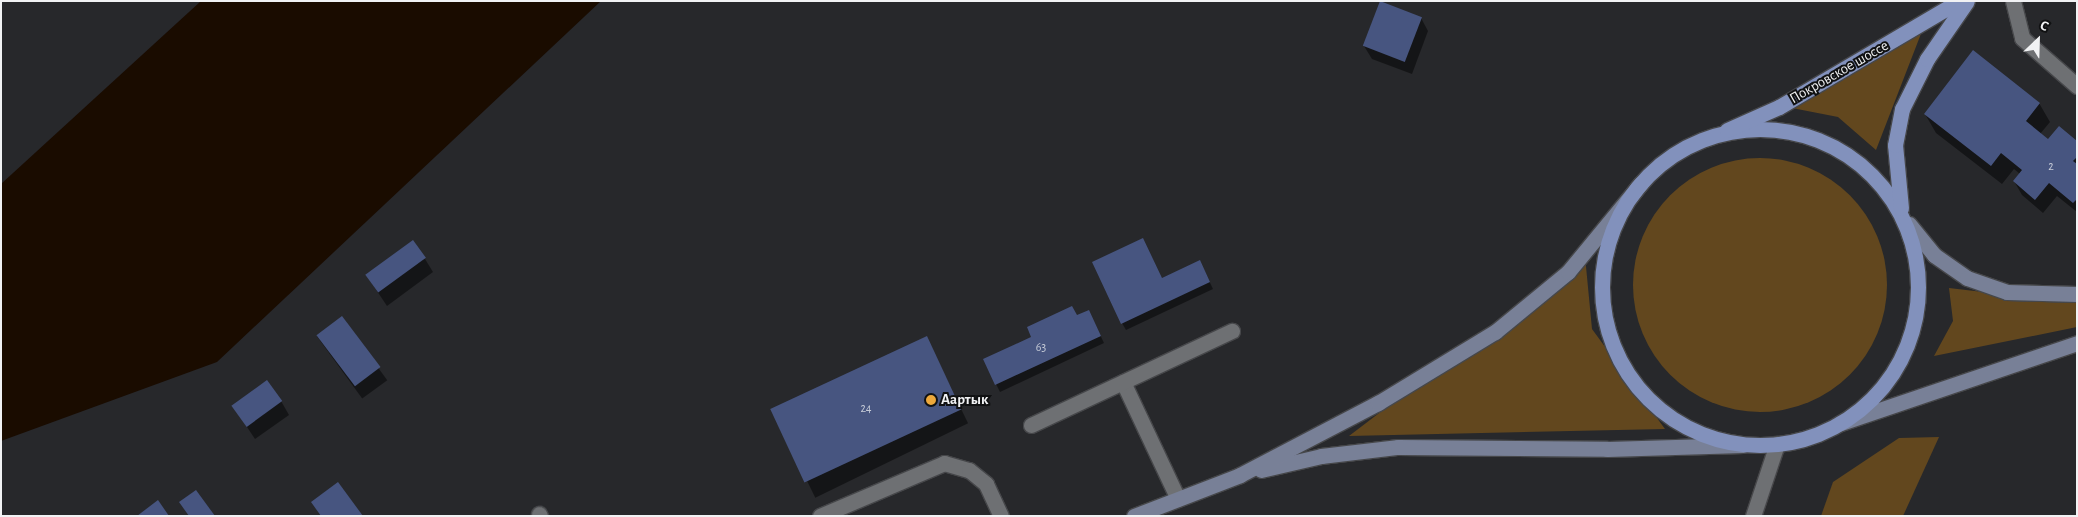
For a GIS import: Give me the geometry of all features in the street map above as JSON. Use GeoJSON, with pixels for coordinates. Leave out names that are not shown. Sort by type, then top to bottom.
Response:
{"type":"FeatureCollection","features":[{"type":"Feature","properties":{"kind":"main road","name":"Покровское шоссе"},"geometry":{"type":"LineString","coordinates":[[1901,208],[1909,224],[1919,269],[1917,310],[1902,351],[1877,392],[1840,423],[1810,437],[1777,444],[1743,445],[1701,434],[1663,413],[1633,382],[1612,345],[1602,303],[1603,260],[1616,219],[1640,183],[1675,154],[1779,107],[1959,1]]}},
{"type":"Feature","properties":{"kind":"main road"},"geometry":{"type":"LineString","coordinates":[[1901,208],[1895,145],[1902,108],[1927,59],[1967,1]]}},
{"type":"Feature","properties":{"kind":"main road"},"geometry":{"type":"LineString","coordinates":[[1716,136],[1769,130],[1822,142],[1862,164],[1901,208]]}},
{"type":"Feature","properties":{"kind":"main road"},"geometry":{"type":"LineString","coordinates":[[1134,516],[1240,474],[1378,403],[1495,332],[1568,272],[1640,183]]}},
{"type":"Feature","properties":{"kind":"main road"},"geometry":{"type":"LineString","coordinates":[[1909,224],[1934,255],[1967,278],[2007,292],[2077,294]]}},
{"type":"Feature","properties":{"kind":"main road"},"geometry":{"type":"LineString","coordinates":[[1840,423],[2077,343]]}},
{"type":"Feature","properties":{"kind":"main road"},"geometry":{"type":"LineString","coordinates":[[1240,474],[1321,456],[1398,447],[1607,449],[1743,445]]}},
{"type":"Feature","properties":{"kind":"street"},"geometry":{"type":"LineString","coordinates":[[2013,1],[2022,38],[2077,86]]}},
{"type":"Feature","properties":{"kind":"street"},"geometry":{"type":"LineString","coordinates":[[1031,425],[1232,331]]}},
{"type":"Feature","properties":{"kind":"street"},"geometry":{"type":"LineString","coordinates":[[1123,382],[1178,499]]}},
{"type":"Feature","properties":{"kind":"street"},"geometry":{"type":"LineString","coordinates":[[1753,516],[1777,444]]}},
{"type":"Feature","properties":{"kind":"street"},"geometry":{"type":"LineString","coordinates":[[820,516],[944,463],[969,470],[986,484],[1001,516]]}},
{"type":"Feature","properties":{"kind":"shaded area"},"geometry":{"type":"Polygon","coordinates":[[[201,1],[601,1],[217,362],[1,441],[1,184],[201,1]]]}},
{"type":"Feature","properties":{"kind":"shaded area"},"geometry":{"type":"Polygon","coordinates":[[[1924,26],[1876,150],[1838,117],[1792,108],[1924,26]]]}},
{"type":"Feature","properties":{"kind":"shaded area"},"geometry":{"type":"Polygon","coordinates":[[[1760,158],[1797,163],[1831,179],[1850,195],[1866,214],[1882,248],[1887,285],[1882,322],[1866,356],[1850,375],[1831,391],[1797,407],[1760,412],[1723,407],[1689,391],[1670,375],[1654,356],[1638,322],[1633,285],[1638,248],[1654,214],[1670,195],[1689,179],[1723,163],[1760,158]]]}},
{"type":"Feature","properties":{"kind":"shaded area"},"geometry":{"type":"Polygon","coordinates":[[[1585,256],[1592,329],[1665,429],[1349,436],[1585,256]]]}},
{"type":"Feature","properties":{"kind":"shaded area"},"geometry":{"type":"Polygon","coordinates":[[[1949,288],[2077,303],[2077,327],[1934,356],[1953,321],[1949,288]]]}},
{"type":"Feature","properties":{"kind":"shaded area"},"geometry":{"type":"Polygon","coordinates":[[[1939,437],[1903,516],[1821,516],[1833,482],[1899,438],[1939,437]]]}},
{"type":"Feature","properties":{"kind":"building"},"geometry":{"type":"Polygon","coordinates":[[[1380,1],[1422,17],[1405,62],[1363,46],[1380,1]]]}},
{"type":"Feature","properties":{"kind":"building"},"geometry":{"type":"Polygon","coordinates":[[[1973,50],[2040,103],[2026,121],[2048,139],[2059,126],[2077,141],[2077,157],[2073,161],[2077,164],[2077,199],[2073,203],[2049,183],[2035,200],[2013,181],[2022,170],[2001,153],[1991,166],[1924,114],[1973,50]]]}},
{"type":"Feature","properties":{"kind":"building"},"geometry":{"type":"Polygon","coordinates":[[[1143,238],[1162,278],[1200,260],[1210,282],[1121,324],[1092,262],[1143,238]]]}},
{"type":"Feature","properties":{"kind":"building"},"geometry":{"type":"Polygon","coordinates":[[[413,240],[426,258],[378,292],[365,275],[413,240]]]}},
{"type":"Feature","properties":{"kind":"building"},"geometry":{"type":"Polygon","coordinates":[[[1072,306],[1077,315],[1089,310],[1101,336],[995,385],[983,359],[1031,337],[1027,327],[1072,306]]]}},
{"type":"Feature","properties":{"kind":"building"},"geometry":{"type":"Polygon","coordinates":[[[342,316],[381,367],[355,386],[316,335],[342,316]]]}},
{"type":"Feature","properties":{"kind":"building"},"geometry":{"type":"Polygon","coordinates":[[[927,336],[961,409],[804,483],[770,409],[927,336]]]}},
{"type":"Feature","properties":{"kind":"building"},"geometry":{"type":"Polygon","coordinates":[[[267,380],[282,401],[247,427],[231,406],[267,380]]]}},
{"type":"Feature","properties":{"kind":"building"},"geometry":{"type":"Polygon","coordinates":[[[338,482],[363,516],[321,516],[311,502],[338,482]]]}},
{"type":"Feature","properties":{"kind":"building"},"geometry":{"type":"Polygon","coordinates":[[[196,490],[215,516],[189,516],[179,502],[196,490]]]}},
{"type":"Feature","properties":{"kind":"building"},"geometry":{"type":"Polygon","coordinates":[[[158,500],[169,516],[137,516],[158,500]]]}},
{"type":"Feature","properties":{"kind":"place","name":"Аартык"},"geometry":{"type":"Point","coordinates":[931,400]}}]}
